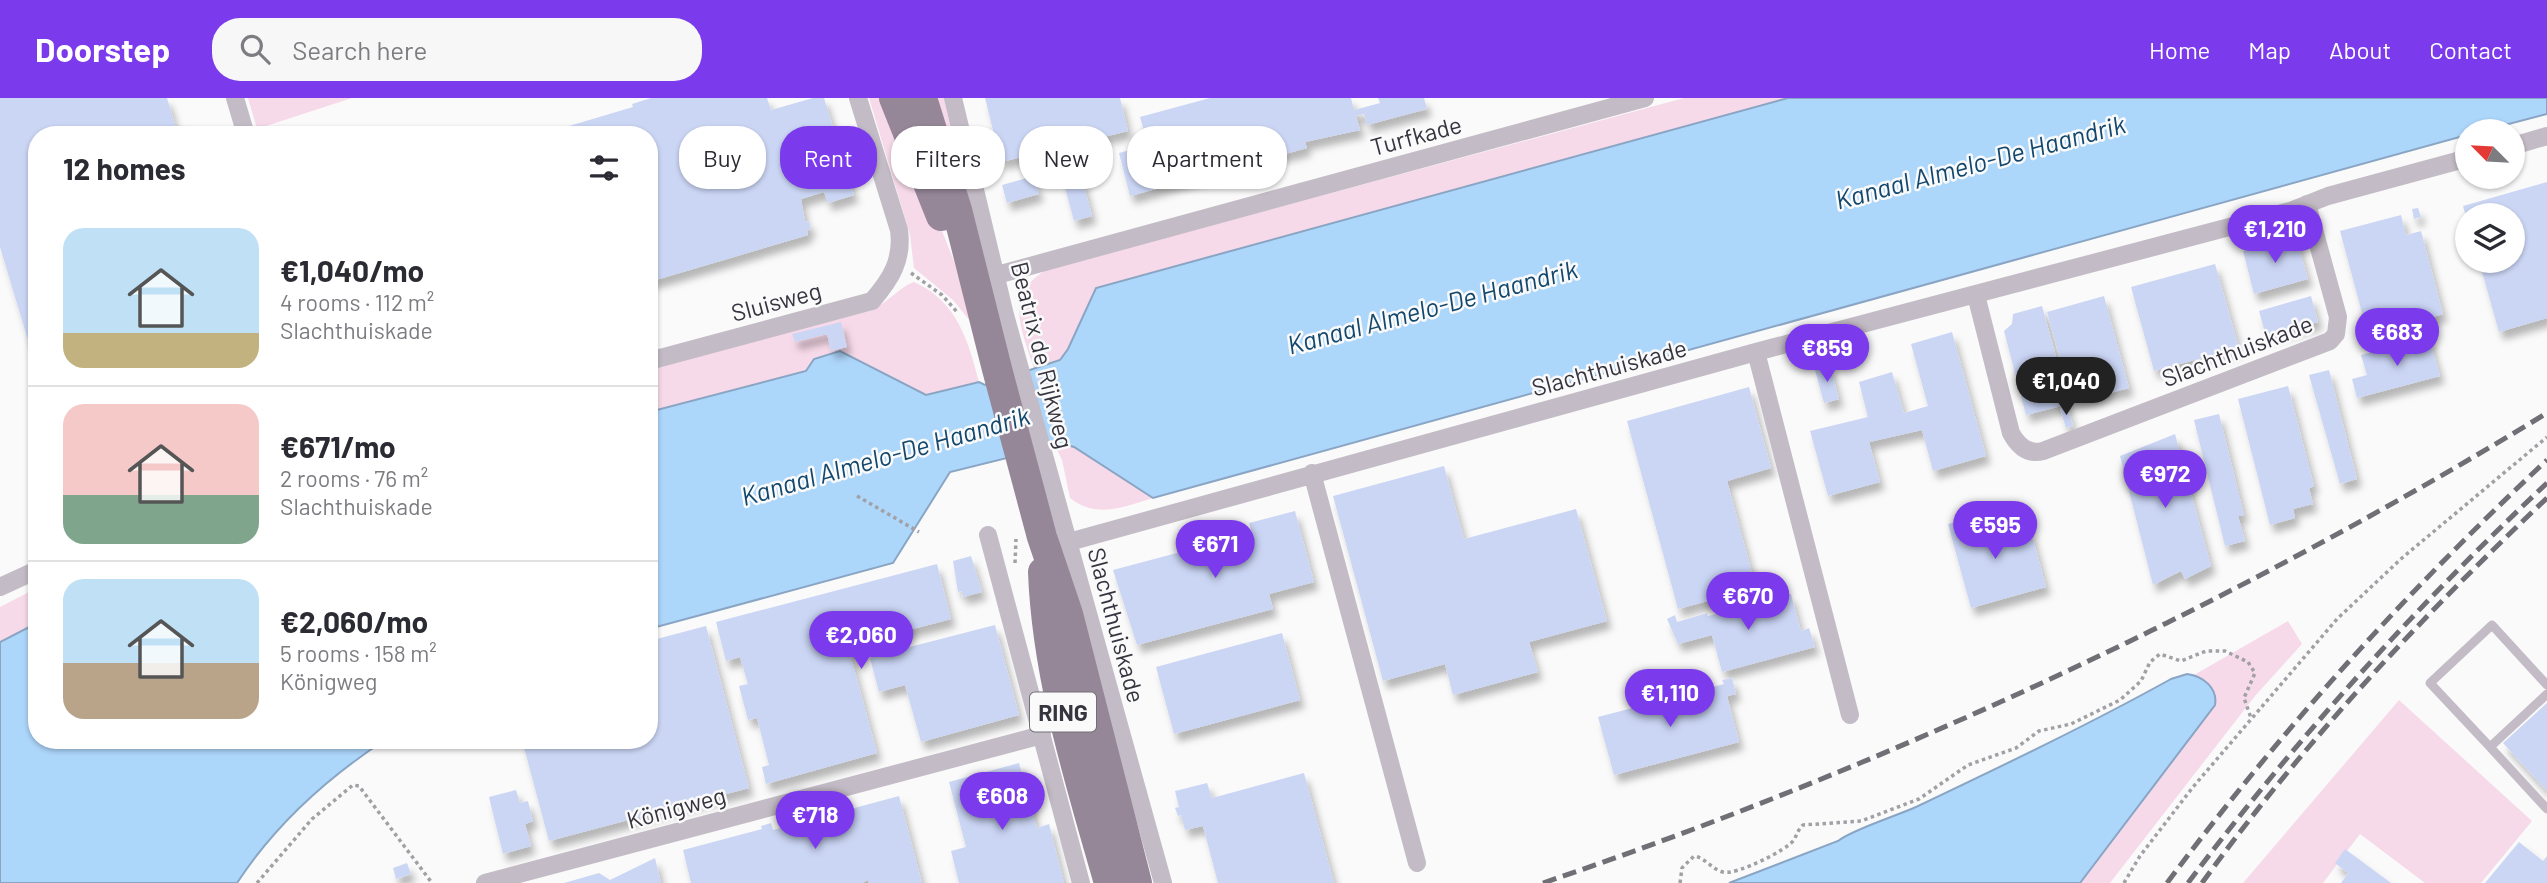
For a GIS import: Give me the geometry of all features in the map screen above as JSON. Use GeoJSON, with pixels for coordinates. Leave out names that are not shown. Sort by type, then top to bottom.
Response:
{"type":"FeatureCollection","features":[{"type":"Feature","properties":{"kind":"main road","name":"RING"},"geometry":{"type":"LineString","coordinates":[[894,98],[940,215],[986,281]]}},
{"type":"Feature","properties":{"kind":"main road","name":"RING"},"geometry":{"type":"LineString","coordinates":[[922,98],[957,210],[986,281],[1056,539],[1068,614],[1137,883]]}},
{"type":"Feature","properties":{"kind":"main road","name":"RING"},"geometry":{"type":"LineString","coordinates":[[1056,539],[1045,620],[1055,681],[1109,883]]}},
{"type":"Feature","properties":{"kind":"street"},"geometry":{"type":"LineString","coordinates":[[235,98],[243,126]]}},
{"type":"Feature","properties":{"kind":"street"},"geometry":{"type":"LineString","coordinates":[[858,98],[899,230],[901,245],[897,264]]}},
{"type":"Feature","properties":{"kind":"street","name":"Beatrix de Rijkweg"},"geometry":{"type":"LineString","coordinates":[[953,98],[986,281]]}},
{"type":"Feature","properties":{"kind":"street","name":"Turfkade"},"geometry":{"type":"LineString","coordinates":[[986,281],[1596,104],[1645,98]]}},
{"type":"Feature","properties":{"kind":"street"},"geometry":{"type":"LineString","coordinates":[[2525,142],[2547,136]]}},
{"type":"Feature","properties":{"kind":"street","name":"Slachthuiskade"},"geometry":{"type":"LineString","coordinates":[[1163,883],[1056,539],[1976,295],[2455,162]]}},
{"type":"Feature","properties":{"kind":"street","name":"Slachthuiskade"},"geometry":{"type":"LineString","coordinates":[[1976,295],[2011,433],[2024,449],[2034,453],[2043,451],[2330,341],[2336,334],[2338,317],[2307,204]]}},
{"type":"Feature","properties":{"kind":"street","name":"Sluisweg"},"geometry":{"type":"LineString","coordinates":[[658,359],[872,300],[889,280],[897,264]]}},
{"type":"Feature","properties":{"kind":"street"},"geometry":{"type":"LineString","coordinates":[[1756,352],[1850,715]]}},
{"type":"Feature","properties":{"kind":"street"},"geometry":{"type":"LineString","coordinates":[[1312,473],[1417,863]]}},
{"type":"Feature","properties":{"kind":"street"},"geometry":{"type":"LineString","coordinates":[[988,535],[1080,883]]}},
{"type":"Feature","properties":{"kind":"street"},"geometry":{"type":"LineString","coordinates":[[0,587],[28,574]]}},
{"type":"Feature","properties":{"kind":"street","name":"Königweg"},"geometry":{"type":"LineString","coordinates":[[485,883],[1042,735]]}},
{"type":"Feature","properties":{"kind":"lane"},"geometry":{"type":"LineString","coordinates":[[2547,685],[2492,625],[2430,683],[2547,809]]}},
{"type":"Feature","properties":{"kind":"lane"},"geometry":{"type":"LineString","coordinates":[[2490,747],[2547,694]]}},
{"type":"Feature","properties":{"kind":"path"},"geometry":{"type":"LineString","coordinates":[[897,264],[942,295],[962,321]]}},
{"type":"Feature","properties":{"kind":"path"},"geometry":{"type":"LineString","coordinates":[[2124,883],[2163,826],[2251,718],[2337,619],[2402,558],[2547,437]]}},
{"type":"Feature","properties":{"kind":"path"},"geometry":{"type":"LineString","coordinates":[[857,496],[919,533]]}},
{"type":"Feature","properties":{"kind":"path"},"geometry":{"type":"LineString","coordinates":[[1680,883],[1682,868],[1694,856],[1703,858],[1720,872],[1730,873],[1755,864],[1790,843],[1802,825],[1861,821],[1909,804],[1968,765],[2016,748],[2039,732],[2071,724],[2120,700],[2141,681],[2150,662],[2160,654],[2181,661],[2206,651],[2224,652],[2248,662],[2255,673],[2244,698],[2251,718]]}},
{"type":"Feature","properties":{"kind":"path"},"geometry":{"type":"LineString","coordinates":[[257,883],[312,819],[353,785],[359,786],[432,883]]}},
{"type":"Feature","properties":{"kind":"shaded area"},"geometry":{"type":"Polygon","coordinates":[[[248,98],[352,98],[266,126],[256,126],[248,98]]]}},
{"type":"Feature","properties":{"kind":"shaded area"},"geometry":{"type":"Polygon","coordinates":[[[869,98],[889,98],[900,126],[891,126],[891,172],[869,98]]]}},
{"type":"Feature","properties":{"kind":"shaded area"},"geometry":{"type":"Polygon","coordinates":[[[931,98],[944,98],[951,126],[940,126],[931,98]]]}},
{"type":"Feature","properties":{"kind":"shaded area"},"geometry":{"type":"Polygon","coordinates":[[[1684,98],[1788,98],[1097,288],[1060,360],[1034,369],[1021,327],[1020,302],[1024,291],[1046,270],[1684,98]]]}},
{"type":"Feature","properties":{"kind":"shaded area"},"geometry":{"type":"Polygon","coordinates":[[[896,189],[925,189],[954,261],[974,326],[953,300],[914,268],[910,235],[896,189]]]}},
{"type":"Feature","properties":{"kind":"shaded area"},"geometry":{"type":"Polygon","coordinates":[[[961,189],[966,189],[981,248],[961,189]]]}},
{"type":"Feature","properties":{"kind":"shaded area"},"geometry":{"type":"Polygon","coordinates":[[[914,282],[929,290],[951,311],[965,337],[979,382],[926,395],[840,351],[814,359],[806,371],[658,410],[658,366],[870,311],[914,282]]]}},
{"type":"Feature","properties":{"kind":"shaded area"},"geometry":{"type":"Polygon","coordinates":[[[1055,446],[1074,446],[1153,498],[1100,510],[1070,498],[1062,460],[1055,446]]]}},
{"type":"Feature","properties":{"kind":"shaded area"},"geometry":{"type":"Polygon","coordinates":[[[28,593],[28,628],[0,642],[0,607],[28,593]]]}},
{"type":"Feature","properties":{"kind":"shaded area"},"geometry":{"type":"Polygon","coordinates":[[[2288,621],[2302,644],[2255,696],[2110,883],[2080,883],[2215,705],[2210,686],[2194,675],[2288,621]]]}},
{"type":"Feature","properties":{"kind":"shaded area"},"geometry":{"type":"Polygon","coordinates":[[[2399,700],[2532,821],[2481,883],[2425,883],[2360,834],[2323,883],[2243,883],[2399,700]]]}},
{"type":"Feature","properties":{"kind":"water","name":"Kanaal Almelo-De Haandrik"},"geometry":{"type":"Polygon","coordinates":[[[1788,98],[2547,98],[2547,114],[2525,120],[2455,119],[2455,138],[1153,498],[1074,447],[1064,444],[950,472],[893,563],[658,627],[658,410],[806,371],[814,359],[840,351],[926,395],[979,382],[985,385],[1060,360],[1068,349],[1096,288],[1788,98]]]}},
{"type":"Feature","properties":{"kind":"water"},"geometry":{"type":"Polygon","coordinates":[[[28,628],[28,749],[372,749],[343,770],[285,822],[237,883],[0,883],[0,642],[28,628]]]}},
{"type":"Feature","properties":{"kind":"water"},"geometry":{"type":"Polygon","coordinates":[[[2187,674],[2199,677],[2212,688],[2215,705],[2080,883],[1729,883],[1838,841],[1916,807],[2077,729],[2171,679],[2187,674]]]}},
{"type":"Feature","properties":{"kind":"building"},"geometry":{"type":"Polygon","coordinates":[[[0,98],[167,98],[175,126],[28,126],[28,340],[0,247],[0,98]]]}},
{"type":"Feature","properties":{"kind":"building"},"geometry":{"type":"Polygon","coordinates":[[[651,98],[767,98],[771,110],[813,98],[824,98],[833,126],[780,126],[780,189],[852,189],[854,195],[828,203],[824,192],[801,199],[805,222],[809,221],[811,229],[807,230],[808,235],[658,279],[658,126],[569,126],[633,107],[632,104],[651,98]]]}},
{"type":"Feature","properties":{"kind":"building"},"geometry":{"type":"Polygon","coordinates":[[[985,98],[1120,98],[1127,131],[1113,135],[1113,126],[1019,126],[1019,158],[1005,161],[1005,126],[992,126],[985,98]]]}},
{"type":"Feature","properties":{"kind":"building"},"geometry":{"type":"Polygon","coordinates":[[[1210,98],[1351,98],[1354,110],[1380,103],[1378,98],[1424,98],[1427,109],[1367,125],[1364,114],[1356,116],[1360,130],[1305,142],[1307,148],[1287,153],[1287,126],[1143,126],[1140,117],[1210,98]]]}},
{"type":"Feature","properties":{"kind":"building"},"geometry":{"type":"Polygon","coordinates":[[[1127,151],[1127,184],[1119,153],[1127,151]]]}},
{"type":"Feature","properties":{"kind":"building"},"geometry":{"type":"Polygon","coordinates":[[[1019,180],[1019,189],[1038,189],[1039,194],[1007,203],[1003,189],[1005,184],[1019,180]]]}},
{"type":"Feature","properties":{"kind":"building"},"geometry":{"type":"Polygon","coordinates":[[[2547,182],[2547,318],[2499,332],[2482,273],[2525,273],[2525,203],[2474,203],[2547,182]]]}},
{"type":"Feature","properties":{"kind":"building"},"geometry":{"type":"Polygon","coordinates":[[[1065,189],[1085,189],[1092,216],[1074,221],[1065,189]]]}},
{"type":"Feature","properties":{"kind":"building"},"geometry":{"type":"Polygon","coordinates":[[[1128,189],[1156,189],[1130,196],[1128,189]]]}},
{"type":"Feature","properties":{"kind":"building"},"geometry":{"type":"Polygon","coordinates":[[[2418,208],[2421,217],[2414,219],[2412,209],[2418,208]]]}},
{"type":"Feature","properties":{"kind":"building"},"geometry":{"type":"Polygon","coordinates":[[[2401,215],[2406,235],[2421,231],[2443,314],[2368,335],[2340,231],[2401,215]]]}},
{"type":"Feature","properties":{"kind":"building"},"geometry":{"type":"Polygon","coordinates":[[[2296,237],[2308,279],[2254,294],[2243,251],[2296,237]]]}},
{"type":"Feature","properties":{"kind":"building"},"geometry":{"type":"Polygon","coordinates":[[[2215,264],[2239,348],[2154,371],[2131,287],[2215,264]]]}},
{"type":"Feature","properties":{"kind":"building"},"geometry":{"type":"Polygon","coordinates":[[[2104,296],[2129,388],[2072,403],[2047,312],[2104,296]]]}},
{"type":"Feature","properties":{"kind":"building"},"geometry":{"type":"Polygon","coordinates":[[[2311,296],[2318,322],[2266,336],[2259,311],[2311,296]]]}},
{"type":"Feature","properties":{"kind":"building"},"geometry":{"type":"Polygon","coordinates":[[[2042,306],[2069,404],[2026,415],[2004,331],[2012,324],[2013,314],[2042,306]]]}},
{"type":"Feature","properties":{"kind":"building"},"geometry":{"type":"Polygon","coordinates":[[[841,322],[847,347],[831,351],[827,334],[795,342],[792,334],[841,322]]]}},
{"type":"Feature","properties":{"kind":"building"},"geometry":{"type":"Polygon","coordinates":[[[1952,332],[1986,456],[1933,471],[1922,430],[1869,442],[1880,482],[1828,496],[1810,431],[1868,417],[1859,382],[1892,372],[1904,413],[1928,406],[1911,344],[1952,332]]]}},
{"type":"Feature","properties":{"kind":"building"},"geometry":{"type":"Polygon","coordinates":[[[2429,337],[2440,376],[2357,398],[2352,379],[2367,375],[2361,355],[2429,337]]]}},
{"type":"Feature","properties":{"kind":"building"},"geometry":{"type":"Polygon","coordinates":[[[1830,366],[1839,399],[1824,403],[1815,370],[1830,366]]]}},
{"type":"Feature","properties":{"kind":"building"},"geometry":{"type":"Polygon","coordinates":[[[2329,370],[2357,479],[2340,484],[2309,375],[2329,370]]]}},
{"type":"Feature","properties":{"kind":"building"},"geometry":{"type":"Polygon","coordinates":[[[1048,372],[1052,388],[1040,392],[1035,376],[1048,372]]]}},
{"type":"Feature","properties":{"kind":"building"},"geometry":{"type":"Polygon","coordinates":[[[2288,386],[2314,486],[2309,488],[2313,504],[2293,509],[2295,518],[2270,525],[2238,399],[2288,386]]]}},
{"type":"Feature","properties":{"kind":"building"},"geometry":{"type":"Polygon","coordinates":[[[1749,387],[1771,468],[1727,481],[1756,588],[1678,609],[1627,421],[1749,387]]]}},
{"type":"Feature","properties":{"kind":"building"},"geometry":{"type":"Polygon","coordinates":[[[2067,406],[2073,426],[2066,428],[2060,408],[2067,406]]]}},
{"type":"Feature","properties":{"kind":"building"},"geometry":{"type":"Polygon","coordinates":[[[2219,414],[2244,515],[2238,516],[2245,541],[2225,546],[2194,420],[2219,414]]]}},
{"type":"Feature","properties":{"kind":"building"},"geometry":{"type":"Polygon","coordinates":[[[2175,434],[2211,566],[2185,579],[2181,571],[2153,585],[2120,456],[2175,434]]]}},
{"type":"Feature","properties":{"kind":"building"},"geometry":{"type":"Polygon","coordinates":[[[1444,466],[1464,539],[1576,509],[1607,621],[1529,642],[1538,672],[1453,695],[1445,664],[1383,681],[1333,496],[1444,466]]]}},
{"type":"Feature","properties":{"kind":"building"},"geometry":{"type":"Polygon","coordinates":[[[1295,511],[1314,582],[1269,594],[1273,609],[1137,645],[1113,570],[1252,533],[1249,523],[1295,511]]]}},
{"type":"Feature","properties":{"kind":"building"},"geometry":{"type":"Polygon","coordinates":[[[1990,512],[1998,540],[2031,531],[2046,587],[1971,608],[1948,524],[1990,512]]]}},
{"type":"Feature","properties":{"kind":"building"},"geometry":{"type":"Polygon","coordinates":[[[971,556],[982,592],[963,597],[962,591],[958,592],[953,561],[971,556]]]}},
{"type":"Feature","properties":{"kind":"building"},"geometry":{"type":"Polygon","coordinates":[[[937,564],[951,619],[890,635],[894,651],[995,625],[1019,715],[921,742],[905,685],[879,692],[870,658],[883,654],[878,638],[848,646],[877,753],[766,784],[762,767],[769,765],[757,718],[748,720],[739,686],[748,684],[740,657],[726,661],[716,622],[937,564]]]}},
{"type":"Feature","properties":{"kind":"building"},"geometry":{"type":"Polygon","coordinates":[[[1791,594],[1801,631],[1809,628],[1815,647],[1722,672],[1712,635],[1678,644],[1667,619],[1675,615],[1677,622],[1707,613],[1708,616],[1791,594]]]}},
{"type":"Feature","properties":{"kind":"building"},"geometry":{"type":"Polygon","coordinates":[[[706,626],[749,788],[549,841],[524,749],[658,749],[658,639],[706,626]]]}},
{"type":"Feature","properties":{"kind":"building"},"geometry":{"type":"Polygon","coordinates":[[[1282,633],[1300,700],[1174,734],[1156,667],[1282,633]]]}},
{"type":"Feature","properties":{"kind":"building"},"geometry":{"type":"Polygon","coordinates":[[[1732,678],[1736,694],[1727,696],[1739,742],[1614,775],[1598,717],[1724,684],[1722,680],[1732,678]]]}},
{"type":"Feature","properties":{"kind":"building"},"geometry":{"type":"Polygon","coordinates":[[[2547,703],[2547,791],[2503,743],[2547,703]]]}},
{"type":"Feature","properties":{"kind":"building"},"geometry":{"type":"Polygon","coordinates":[[[1019,763],[1037,828],[1049,824],[1064,883],[959,883],[951,851],[966,847],[949,782],[1019,763]]]}},
{"type":"Feature","properties":{"kind":"building"},"geometry":{"type":"Polygon","coordinates":[[[1304,773],[1334,883],[1218,883],[1203,826],[1185,830],[1181,815],[1178,816],[1175,808],[1179,807],[1175,791],[1207,783],[1212,798],[1304,773]]]}},
{"type":"Feature","properties":{"kind":"building"},"geometry":{"type":"Polygon","coordinates":[[[516,790],[520,803],[528,801],[533,821],[525,824],[531,846],[503,854],[489,797],[516,790]]]}},
{"type":"Feature","properties":{"kind":"building"},"geometry":{"type":"Polygon","coordinates":[[[899,796],[922,883],[869,883],[868,880],[862,883],[691,883],[683,850],[762,829],[761,826],[771,823],[773,830],[899,796]]]}},
{"type":"Feature","properties":{"kind":"building"},"geometry":{"type":"Polygon","coordinates":[[[2519,842],[2543,861],[2547,856],[2547,883],[2485,883],[2519,842]]]}},
{"type":"Feature","properties":{"kind":"building"},"geometry":{"type":"Polygon","coordinates":[[[2345,849],[2391,883],[2341,883],[2348,873],[2335,863],[2345,849]]]}},
{"type":"Feature","properties":{"kind":"building"},"geometry":{"type":"Polygon","coordinates":[[[655,858],[661,883],[564,883],[599,873],[610,880],[655,858]]]}},
{"type":"Feature","properties":{"kind":"building"},"geometry":{"type":"Polygon","coordinates":[[[407,863],[411,874],[396,879],[393,868],[407,863]]]}},
{"type":"Feature","properties":{"kind":"railway"},"geometry":{"type":"LineString","coordinates":[[1543,883],[1674,837],[1803,786],[1931,733],[2058,675],[2183,615],[2306,551],[2547,413]]}},
{"type":"Feature","properties":{"kind":"railway"},"geometry":{"type":"LineString","coordinates":[[2167,883],[2255,771],[2348,663],[2445,559],[2547,460]]}},
{"type":"Feature","properties":{"kind":"railway"},"geometry":{"type":"LineString","coordinates":[[2188,883],[2271,777],[2359,675],[2451,577],[2547,483]]}},
{"type":"Feature","properties":{"kind":"railway"},"geometry":{"type":"LineString","coordinates":[[2202,883],[2281,780],[2365,682],[2455,588],[2547,498]]}}]}
